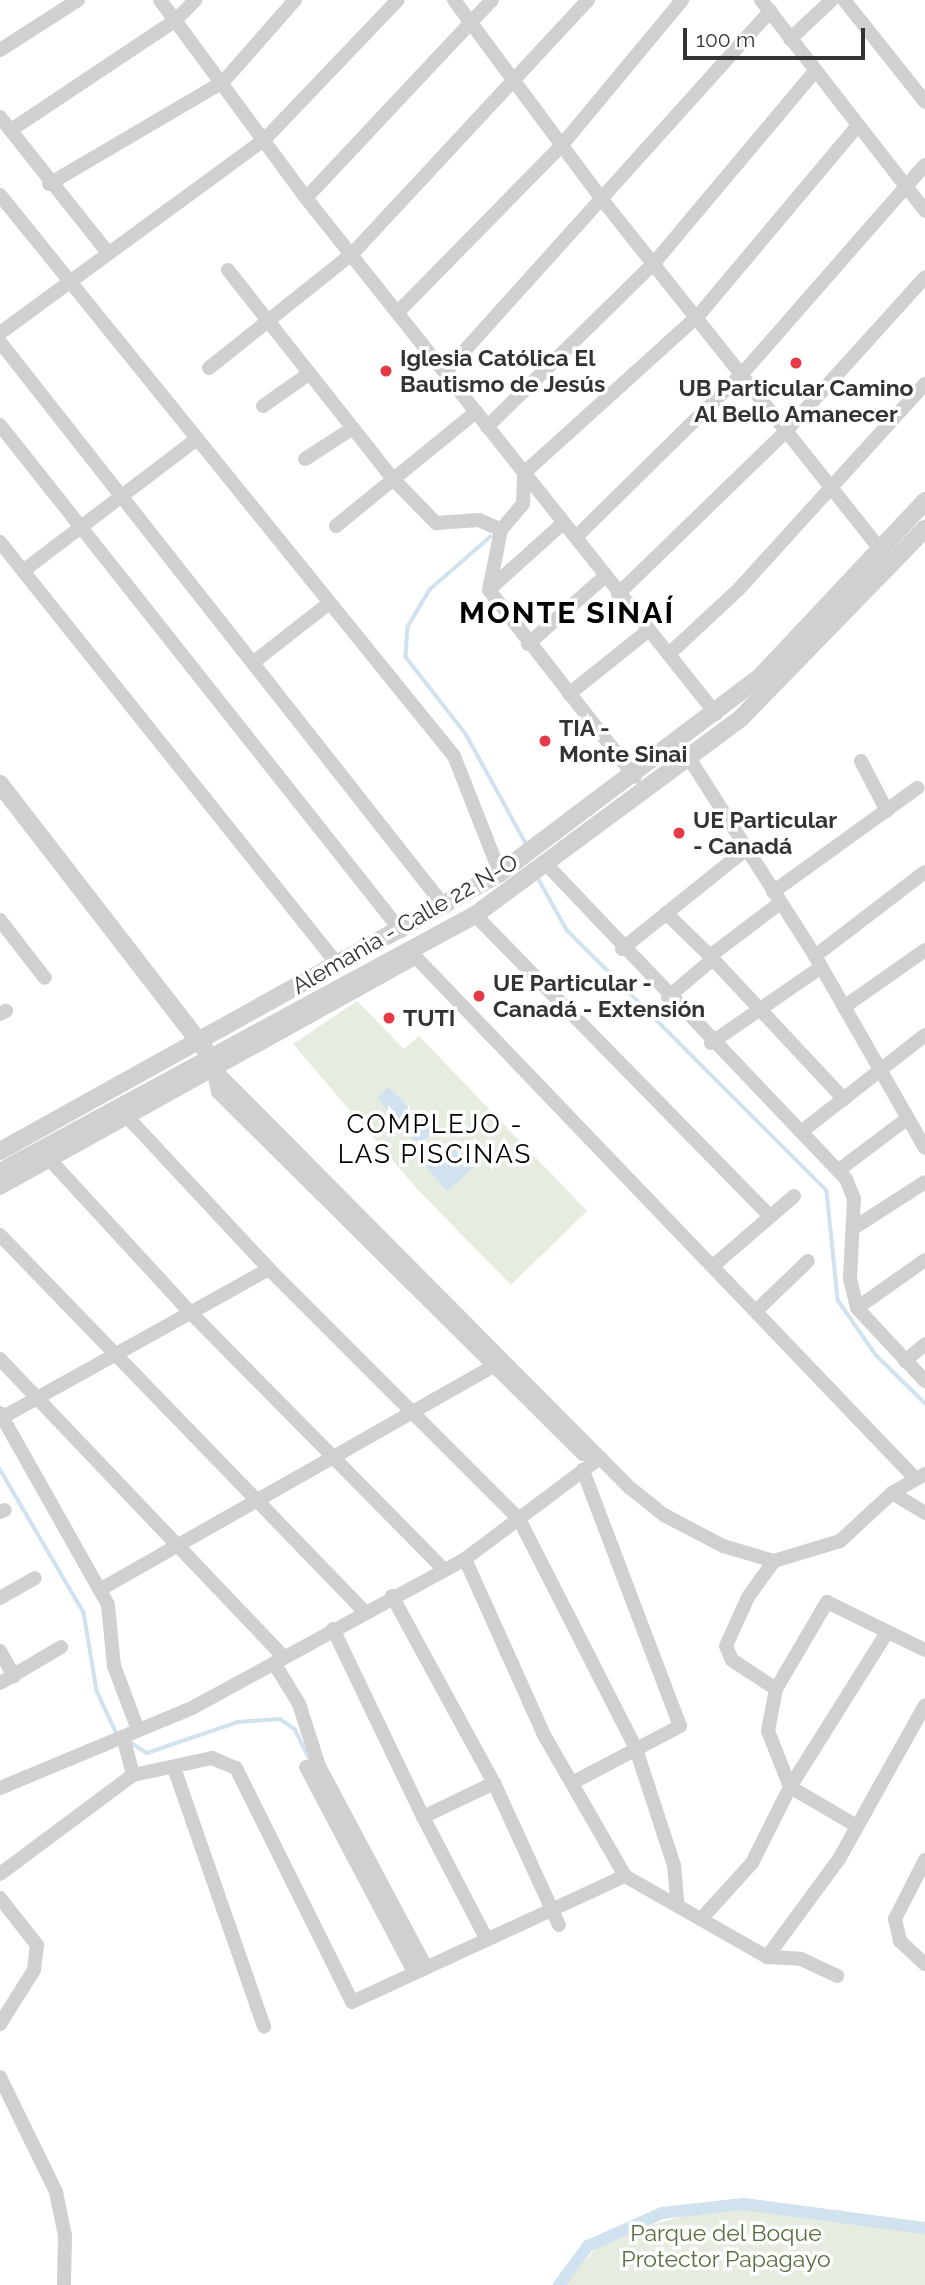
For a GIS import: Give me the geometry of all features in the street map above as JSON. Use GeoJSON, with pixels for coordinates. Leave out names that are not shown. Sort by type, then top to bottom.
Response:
{"type":"FeatureCollection","features":[{"type":"Feature","properties":{"kind":"street"},"geometry":{"type":"LineString","coordinates":[[0,50],[78,0]]}},
{"type":"Feature","properties":{"kind":"street"},"geometry":{"type":"LineString","coordinates":[[160,0],[306,198],[448,369],[487,427],[716,714]]}},
{"type":"Feature","properties":{"kind":"street"},"geometry":{"type":"LineString","coordinates":[[11,130],[176,20],[195,0]]}},
{"type":"Feature","properties":{"kind":"street"},"geometry":{"type":"LineString","coordinates":[[49,184],[223,82],[295,0]]}},
{"type":"Feature","properties":{"kind":"street"},"geometry":{"type":"LineString","coordinates":[[0,333],[265,139],[398,0]]}},
{"type":"Feature","properties":{"kind":"street"},"geometry":{"type":"LineString","coordinates":[[454,0],[604,202],[698,316],[832,491],[882,551]]}},
{"type":"Feature","properties":{"kind":"street"},"geometry":{"type":"LineString","coordinates":[[306,198],[492,0]]}},
{"type":"Feature","properties":{"kind":"street"},"geometry":{"type":"LineString","coordinates":[[209,368],[352,254],[517,82],[588,0]]}},
{"type":"Feature","properties":{"kind":"street"},"geometry":{"type":"LineString","coordinates":[[400,310],[561,146],[682,0]]}},
{"type":"Feature","properties":{"kind":"street"},"geometry":{"type":"LineString","coordinates":[[790,39],[832,0]]}},
{"type":"Feature","properties":{"kind":"street"},"geometry":{"type":"LineString","coordinates":[[844,0],[925,102]]}},
{"type":"Feature","properties":{"kind":"street"},"geometry":{"type":"LineString","coordinates":[[448,369],[604,202],[766,5],[814,72],[925,211]]}},
{"type":"Feature","properties":{"kind":"street"},"geometry":{"type":"LineString","coordinates":[[487,427],[654,263],[814,72]]}},
{"type":"Feature","properties":{"kind":"street"},"geometry":{"type":"LineString","coordinates":[[0,117],[49,184],[108,253]]}},
{"type":"Feature","properties":{"kind":"street"},"geometry":{"type":"LineString","coordinates":[[635,777],[528,644],[489,590],[501,530],[523,504],[524,473],[698,316],[858,125]]}},
{"type":"Feature","properties":{"kind":"street"},"geometry":{"type":"LineString","coordinates":[[576,537],[741,374],[925,165]]}},
{"type":"Feature","properties":{"kind":"street"},"geometry":{"type":"LineString","coordinates":[[0,195],[327,605],[454,756],[503,871]]}},
{"type":"Feature","properties":{"kind":"street"},"geometry":{"type":"LineString","coordinates":[[228,270],[393,479],[436,523],[479,520],[501,530]]}},
{"type":"Feature","properties":{"kind":"street"},"geometry":{"type":"LineString","coordinates":[[618,594],[786,430],[925,277]]}},
{"type":"Feature","properties":{"kind":"street"},"geometry":{"type":"LineString","coordinates":[[0,342],[256,661],[445,906]]}},
{"type":"Feature","properties":{"kind":"street"},"geometry":{"type":"LineString","coordinates":[[263,406],[310,373]]}},
{"type":"Feature","properties":{"kind":"street"},"geometry":{"type":"LineString","coordinates":[[669,654],[832,491],[925,384]]}},
{"type":"Feature","properties":{"kind":"street"},"geometry":{"type":"LineString","coordinates":[[336,526],[477,412]]}},
{"type":"Feature","properties":{"kind":"street"},"geometry":{"type":"LineString","coordinates":[[0,425],[401,931]]}},
{"type":"Feature","properties":{"kind":"street"},"geometry":{"type":"LineString","coordinates":[[305,459],[353,428]]}},
{"type":"Feature","properties":{"kind":"street"},"geometry":{"type":"LineString","coordinates":[[23,571],[197,439]]}},
{"type":"Feature","properties":{"kind":"street","name":"Alemania - Calle 22 N-O"},"geometry":{"type":"LineString","coordinates":[[0,1151],[401,931],[503,871],[635,777],[716,714],[882,551],[925,501]]}},
{"type":"Feature","properties":{"kind":"street"},"geometry":{"type":"LineString","coordinates":[[489,590],[564,523]]}},
{"type":"Feature","properties":{"kind":"street","name":"Alemania - Calle 22 N-O"},"geometry":{"type":"LineString","coordinates":[[0,1172],[45,1154],[412,954],[511,890],[689,758],[775,688],[925,528]]}},
{"type":"Feature","properties":{"kind":"street"},"geometry":{"type":"LineString","coordinates":[[0,542],[338,965]]}},
{"type":"Feature","properties":{"kind":"street"},"geometry":{"type":"LineString","coordinates":[[528,644],[605,576]]}},
{"type":"Feature","properties":{"kind":"street"},"geometry":{"type":"LineString","coordinates":[[256,661],[327,605]]}},
{"type":"Feature","properties":{"kind":"street"},"geometry":{"type":"LineString","coordinates":[[569,694],[649,630]]}},
{"type":"Feature","properties":{"kind":"street"},"geometry":{"type":"LineString","coordinates":[[689,758],[744,851],[818,962],[923,1140]]}},
{"type":"Feature","properties":{"kind":"street"},"geometry":{"type":"LineString","coordinates":[[861,761],[887,811]]}},
{"type":"Feature","properties":{"kind":"street"},"geometry":{"type":"LineString","coordinates":[[0,783],[202,1039],[218,1092],[583,1454],[600,1458]]}},
{"type":"Feature","properties":{"kind":"street"},"geometry":{"type":"LineString","coordinates":[[668,997],[777,897],[916,788]]}},
{"type":"Feature","properties":{"kind":"street"},"geometry":{"type":"LineString","coordinates":[[622,949],[744,851]]}},
{"type":"Feature","properties":{"kind":"street"},"geometry":{"type":"LineString","coordinates":[[543,866],[711,1043],[839,1170],[855,1199],[850,1290],[857,1308],[925,1381]]}},
{"type":"Feature","properties":{"kind":"street"},"geometry":{"type":"LineString","coordinates":[[711,1043],[818,962],[925,872]]}},
{"type":"Feature","properties":{"kind":"street"},"geometry":{"type":"LineString","coordinates":[[666,914],[712,958],[844,1099]]}},
{"type":"Feature","properties":{"kind":"street"},"geometry":{"type":"LineString","coordinates":[[475,915],[771,1216]]}},
{"type":"Feature","properties":{"kind":"street"},"geometry":{"type":"LineString","coordinates":[[0,920],[46,978]]}},
{"type":"Feature","properties":{"kind":"street"},"geometry":{"type":"LineString","coordinates":[[844,1007],[925,950]]}},
{"type":"Feature","properties":{"kind":"street"},"geometry":{"type":"LineString","coordinates":[[211,1064],[600,1458],[664,1515],[733,1550],[774,1561],[840,1541],[892,1493],[920,1476],[756,1311],[412,954]]}},
{"type":"Feature","properties":{"kind":"street"},"geometry":{"type":"LineString","coordinates":[[801,1132],[882,1074],[925,1035]]}},
{"type":"Feature","properties":{"kind":"street"},"geometry":{"type":"LineString","coordinates":[[122,1112],[269,1269],[519,1519],[636,1749],[674,1865],[677,1902]]}},
{"type":"Feature","properties":{"kind":"street"},"geometry":{"type":"LineString","coordinates":[[839,1170],[908,1118]]}},
{"type":"Feature","properties":{"kind":"street"},"geometry":{"type":"LineString","coordinates":[[0,1188],[45,1154],[190,1312],[443,1569]]}},
{"type":"Feature","properties":{"kind":"street"},"geometry":{"type":"LineString","coordinates":[[855,1227],[925,1182]]}},
{"type":"Feature","properties":{"kind":"street"},"geometry":{"type":"LineString","coordinates":[[713,1266],[794,1195]]}},
{"type":"Feature","properties":{"kind":"street"},"geometry":{"type":"LineString","coordinates":[[0,1235],[364,1611]]}},
{"type":"Feature","properties":{"kind":"street"},"geometry":{"type":"LineString","coordinates":[[756,1311],[808,1261]]}},
{"type":"Feature","properties":{"kind":"street"},"geometry":{"type":"LineString","coordinates":[[857,1308],[925,1261]]}},
{"type":"Feature","properties":{"kind":"street"},"geometry":{"type":"LineString","coordinates":[[138,1730],[119,1684],[101,1589],[3,1423],[114,1354],[269,1269]]}},
{"type":"Feature","properties":{"kind":"street"},"geometry":{"type":"LineString","coordinates":[[905,1361],[925,1345]]}},
{"type":"Feature","properties":{"kind":"street"},"geometry":{"type":"LineString","coordinates":[[0,1359],[182,1547],[279,1660],[299,1704],[319,1766],[420,1970]]}},
{"type":"Feature","properties":{"kind":"street"},"geometry":{"type":"LineString","coordinates":[[101,1589],[182,1547],[493,1366]]}},
{"type":"Feature","properties":{"kind":"street"},"geometry":{"type":"LineString","coordinates":[[0,1788],[68,1754],[138,1730],[279,1660],[364,1611],[465,1559],[600,1458]]}},
{"type":"Feature","properties":{"kind":"street"},"geometry":{"type":"LineString","coordinates":[[572,1783],[678,1729],[680,1721],[583,1470]]}},
{"type":"Feature","properties":{"kind":"street"},"geometry":{"type":"LineString","coordinates":[[892,1493],[925,1513]]}},
{"type":"Feature","properties":{"kind":"street"},"geometry":{"type":"LineString","coordinates":[[465,1559],[572,1783],[625,1876],[677,1902],[767,1957],[801,1959],[837,1976]]}},
{"type":"Feature","properties":{"kind":"street"},"geometry":{"type":"LineString","coordinates":[[774,1561],[726,1646],[732,1660],[776,1689]]}},
{"type":"Feature","properties":{"kind":"street"},"geometry":{"type":"LineString","coordinates":[[0,1598],[35,1578]]}},
{"type":"Feature","properties":{"kind":"street"},"geometry":{"type":"LineString","coordinates":[[393,1596],[494,1783],[559,1925]]}},
{"type":"Feature","properties":{"kind":"street"},"geometry":{"type":"LineString","coordinates":[[858,1826],[790,1787],[768,1731],[776,1689],[827,1602],[925,1650]]}},
{"type":"Feature","properties":{"kind":"street"},"geometry":{"type":"LineString","coordinates":[[333,1629],[485,1937]]}},
{"type":"Feature","properties":{"kind":"street"},"geometry":{"type":"LineString","coordinates":[[703,1917],[752,1863],[790,1787],[886,1633]]}},
{"type":"Feature","properties":{"kind":"street"},"geometry":{"type":"LineString","coordinates":[[0,1683],[61,1647]]}},
{"type":"Feature","properties":{"kind":"street"},"geometry":{"type":"LineString","coordinates":[[0,1651],[14,1676]]}},
{"type":"Feature","properties":{"kind":"street"},"geometry":{"type":"LineString","coordinates":[[767,1957],[858,1826],[925,1705]]}},
{"type":"Feature","properties":{"kind":"street"},"geometry":{"type":"LineString","coordinates":[[123,1737],[134,1775]]}},
{"type":"Feature","properties":{"kind":"street"},"geometry":{"type":"LineString","coordinates":[[0,1874],[134,1775],[221,1758],[236,1768],[352,2002],[485,1937],[625,1876]]}},
{"type":"Feature","properties":{"kind":"street"},"geometry":{"type":"LineString","coordinates":[[306,1767],[420,1970]]}},
{"type":"Feature","properties":{"kind":"street"},"geometry":{"type":"LineString","coordinates":[[174,1769],[264,2027]]}},
{"type":"Feature","properties":{"kind":"street"},"geometry":{"type":"LineString","coordinates":[[424,1817],[494,1783]]}},
{"type":"Feature","properties":{"kind":"street"},"geometry":{"type":"LineString","coordinates":[[925,1860],[895,1919],[900,1941],[925,1964]]}},
{"type":"Feature","properties":{"kind":"street"},"geometry":{"type":"LineString","coordinates":[[0,1898],[37,1945],[34,1970],[0,2024]]}},
{"type":"Feature","properties":{"kind":"street"},"geometry":{"type":"LineString","coordinates":[[0,2077],[55,2192],[65,2236],[64,2285]]}},
{"type":"Feature","properties":{"kind":"green space","name":"COMPLEJO - LAS PISCINAS"},"geometry":{"type":"Polygon","coordinates":[[[357,1001],[404,1049],[419,1036],[587,1211],[511,1285],[418,1190],[293,1044],[357,1001]]]}},
{"type":"Feature","properties":{"kind":"green space","name":"Parque del Boque Protector Papagayo"},"geometry":{"type":"Polygon","coordinates":[[[726,2205],[925,2229],[925,2285],[565,2285],[605,2237],[726,2205]]]}},
{"type":"Feature","properties":{"kind":"water"},"geometry":{"type":"Polygon","coordinates":[[[389,1087],[413,1112],[400,1125],[377,1098],[389,1087]]]}},
{"type":"Feature","properties":{"kind":"water"},"geometry":{"type":"Polygon","coordinates":[[[419,1115],[428,1119],[432,1128],[428,1137],[419,1141],[410,1137],[406,1128],[410,1119],[419,1115]]]}},
{"type":"Feature","properties":{"kind":"water"},"geometry":{"type":"Polygon","coordinates":[[[451,1141],[474,1167],[447,1191],[424,1164],[451,1141]]]}},
{"type":"Feature","properties":{"kind":"waterway"},"geometry":{"type":"LineString","coordinates":[[491,537],[430,590],[408,627],[406,657],[466,734],[527,845]]}},
{"type":"Feature","properties":{"kind":"waterway"},"geometry":{"type":"LineString","coordinates":[[537,876],[567,930],[827,1191],[838,1300],[876,1355],[925,1403]]}},
{"type":"Feature","properties":{"kind":"waterway"},"geometry":{"type":"LineString","coordinates":[[0,1469],[84,1613],[97,1691],[117,1734]]}},
{"type":"Feature","properties":{"kind":"waterway"},"geometry":{"type":"LineString","coordinates":[[130,1742],[147,1753],[238,1722],[280,1719],[295,1729],[311,1762]]}},
{"type":"Feature","properties":{"kind":"waterway"},"geometry":{"type":"LineString","coordinates":[[559,2285],[588,2246],[662,2213],[744,2204],[925,2228]]}},
{"type":"Feature","properties":{"kind":"place","name":"UB Particular Camino Al Bello Amanecer"},"geometry":{"type":"Point","coordinates":[796,363]}},
{"type":"Feature","properties":{"kind":"place","name":"Iglesia Católica El Bautismo de Jesús"},"geometry":{"type":"Point","coordinates":[386,371]}},
{"type":"Feature","properties":{"kind":"place","name":"TIA - Monte Sinai"},"geometry":{"type":"Point","coordinates":[545,741]}},
{"type":"Feature","properties":{"kind":"place","name":"UE Particular - Canadá"},"geometry":{"type":"Point","coordinates":[679,833]}},
{"type":"Feature","properties":{"kind":"place","name":"UE Particular - Canadá - Extensión"},"geometry":{"type":"Point","coordinates":[479,996]}},
{"type":"Feature","properties":{"kind":"place","name":"TUTI"},"geometry":{"type":"Point","coordinates":[389,1018]}},
{"type":"Feature","properties":{"kind":"district","name":"MONTE SINAÍ"},"geometry":{"type":"Point","coordinates":[567,613]}},
{"type":"Feature","properties":{"kind":"district","name":"COMPLEJO - LAS PISCINAS"},"geometry":{"type":"Point","coordinates":[435,1140]}}]}
